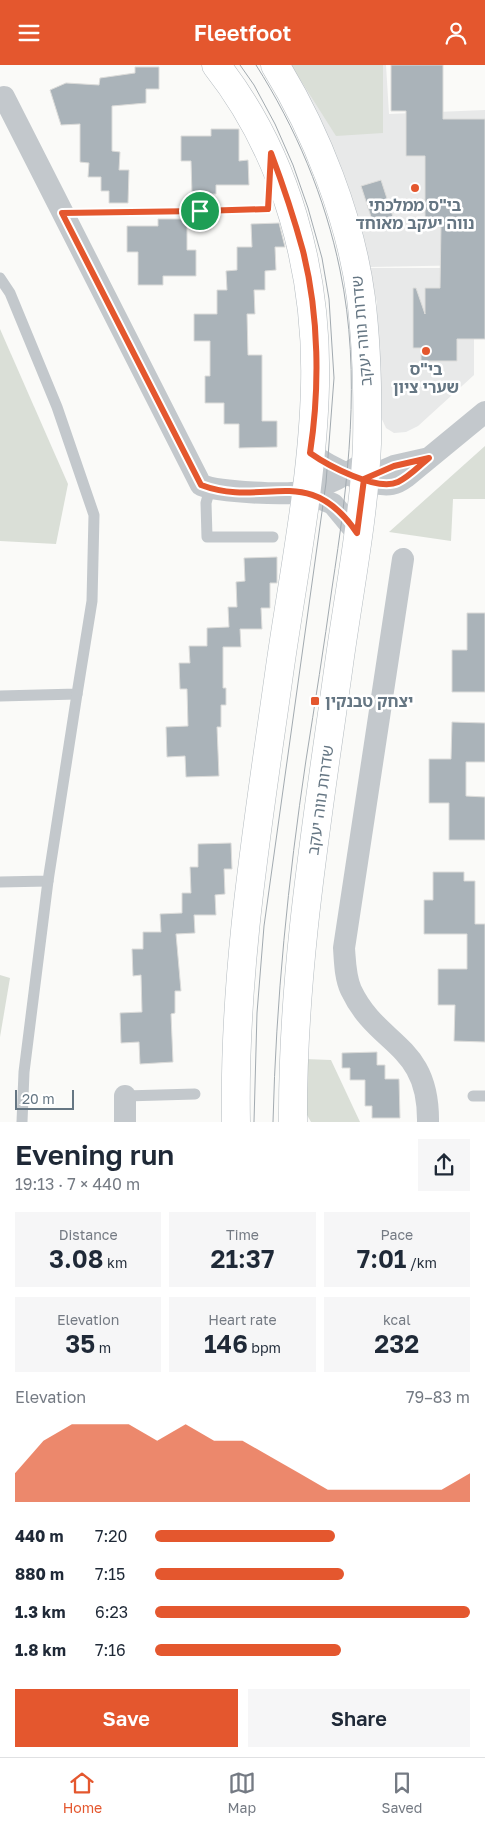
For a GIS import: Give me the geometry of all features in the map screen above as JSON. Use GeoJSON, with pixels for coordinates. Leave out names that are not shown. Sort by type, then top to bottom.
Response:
{"type":"FeatureCollection","features":[{"type":"Feature","properties":{"kind":"street"},"geometry":{"type":"LineString","coordinates":[[216,65],[247,108],[271,153],[289,203],[303,253],[315,354],[314,413],[310,453],[310,501],[249,894],[239,997],[236,1122]]}},
{"type":"Feature","properties":{"kind":"street","name":"שדרות נווה יעקב"},"geometry":{"type":"LineString","coordinates":[[276,65],[290,88],[337,199],[361,296],[366,353],[357,533],[301,939],[294,1031],[293,1122]]}},
{"type":"Feature","properties":{"kind":"street"},"geometry":{"type":"LineString","coordinates":[[4,97],[195,477],[201,485],[227,491],[310,501],[338,509],[357,533]]}},
{"type":"Feature","properties":{"kind":"street"},"geometry":{"type":"LineString","coordinates":[[310,501],[359,471],[429,458],[485,412]]}},
{"type":"Feature","properties":{"kind":"street"},"geometry":{"type":"LineString","coordinates":[[310,453],[359,471]]}},
{"type":"Feature","properties":{"kind":"street"},"geometry":{"type":"LineString","coordinates":[[403,559],[344,948],[350,988],[360,1006],[412,1060],[420,1072],[426,1085],[429,1102],[428,1122]]}},
{"type":"Feature","properties":{"kind":"street"},"geometry":{"type":"LineString","coordinates":[[124,1096],[124,1122]]}},
{"type":"Feature","properties":{"kind":"lane"},"geometry":{"type":"LineString","coordinates":[[0,278],[10,293],[57,407],[94,515],[92,601],[48,881],[24,1072],[22,1122]]}},
{"type":"Feature","properties":{"kind":"lane"},"geometry":{"type":"LineString","coordinates":[[210,488],[206,503],[207,537],[273,537]]}},
{"type":"Feature","properties":{"kind":"lane"},"geometry":{"type":"LineString","coordinates":[[0,696],[77,694]]}},
{"type":"Feature","properties":{"kind":"lane"},"geometry":{"type":"LineString","coordinates":[[0,883],[48,881]]}},
{"type":"Feature","properties":{"kind":"lane"},"geometry":{"type":"LineString","coordinates":[[124,1096],[195,1094]]}},
{"type":"Feature","properties":{"kind":"path"},"geometry":{"type":"LineString","coordinates":[[62,213],[268,209],[268,200]]}},
{"type":"Feature","properties":{"kind":"shaded area","name":"בי\"ס ממלכתי נווה יעקב מאוחד"},"geometry":{"type":"Polygon","coordinates":[[[288,65],[386,65],[389,114],[485,110],[485,242],[476,265],[370,267],[355,209],[288,65]]]}},
{"type":"Feature","properties":{"kind":"shaded area"},"geometry":{"type":"Polygon","coordinates":[[[291,65],[383,65],[383,133],[336,136],[291,65]]]}},
{"type":"Feature","properties":{"kind":"shaded area","name":"בי\"ס שערי ציון"},"geometry":{"type":"Polygon","coordinates":[[[369,268],[474,268],[474,375],[418,426],[406,432],[394,433],[386,428],[380,415],[377,398],[377,303],[369,268]]]}},
{"type":"Feature","properties":{"kind":"shaded area"},"geometry":{"type":"Polygon","coordinates":[[[0,329],[68,484],[56,544],[0,541],[0,329]]]}},
{"type":"Feature","properties":{"kind":"shaded area"},"geometry":{"type":"Polygon","coordinates":[[[485,446],[485,499],[453,499],[451,541],[389,532],[485,446]]]}},
{"type":"Feature","properties":{"kind":"shaded area"},"geometry":{"type":"Polygon","coordinates":[[[0,975],[10,978],[0,1037],[0,975]]]}},
{"type":"Feature","properties":{"kind":"shaded area"},"geometry":{"type":"Polygon","coordinates":[[[305,1059],[331,1060],[360,1122],[311,1122],[307,1115],[305,1059]]]}},
{"type":"Feature","properties":{"kind":"building"},"geometry":{"type":"Polygon","coordinates":[[[391,65],[443,65],[443,119],[485,119],[485,339],[457,339],[457,361],[421,361],[421,348],[413,348],[413,288],[416,288],[425,314],[425,288],[440,288],[441,224],[425,224],[425,156],[406,156],[406,111],[391,111],[391,65]]]}},
{"type":"Feature","properties":{"kind":"building"},"geometry":{"type":"Polygon","coordinates":[[[135,67],[159,67],[159,89],[146,89],[146,103],[112,106],[112,151],[120,152],[119,170],[129,170],[128,203],[109,203],[109,191],[101,191],[101,177],[88,177],[89,163],[80,162],[80,124],[61,125],[50,90],[66,83],[99,85],[100,78],[135,73],[135,67]]]}},
{"type":"Feature","properties":{"kind":"building"},"geometry":{"type":"Polygon","coordinates":[[[211,129],[239,129],[239,161],[248,160],[249,185],[216,185],[216,194],[192,194],[191,161],[181,161],[181,136],[211,136],[211,129]]]}},
{"type":"Feature","properties":{"kind":"building"},"geometry":{"type":"Polygon","coordinates":[[[381,180],[394,220],[374,226],[361,186],[381,180]]]}},
{"type":"Feature","properties":{"kind":"building"},"geometry":{"type":"Polygon","coordinates":[[[158,219],[187,219],[187,250],[196,250],[196,276],[163,276],[163,285],[138,285],[138,252],[127,252],[127,226],[158,226],[158,219]]]}},
{"type":"Feature","properties":{"kind":"building"},"geometry":{"type":"Polygon","coordinates":[[[279,223],[285,247],[275,247],[276,270],[265,271],[265,290],[254,290],[255,314],[247,314],[248,355],[262,355],[262,421],[277,421],[277,447],[239,448],[239,424],[224,424],[224,403],[205,403],[205,376],[210,376],[210,341],[194,341],[194,314],[217,314],[217,290],[227,290],[226,271],[237,270],[237,247],[252,247],[251,224],[279,223]]]}},
{"type":"Feature","properties":{"kind":"building"},"geometry":{"type":"Polygon","coordinates":[[[277,557],[277,583],[270,583],[270,608],[261,608],[262,629],[240,629],[241,647],[223,647],[223,688],[226,688],[226,705],[221,705],[221,727],[217,727],[219,776],[186,777],[185,756],[167,757],[166,727],[188,726],[187,689],[180,689],[179,663],[190,663],[189,646],[207,646],[207,628],[229,627],[228,607],[237,607],[236,582],[245,581],[244,558],[277,557]]]}},
{"type":"Feature","properties":{"kind":"building"},"geometry":{"type":"Polygon","coordinates":[[[467,613],[485,613],[485,692],[452,692],[452,650],[467,650],[467,613]]]}},
{"type":"Feature","properties":{"kind":"building"},"geometry":{"type":"Polygon","coordinates":[[[452,722],[485,723],[485,762],[466,762],[466,796],[485,797],[485,840],[449,840],[449,803],[429,803],[429,759],[451,759],[452,722]]]}},
{"type":"Feature","properties":{"kind":"building"},"geometry":{"type":"Polygon","coordinates":[[[231,843],[232,869],[224,869],[225,894],[215,895],[216,915],[194,915],[195,933],[176,934],[181,991],[175,991],[175,1013],[171,1014],[173,1062],[140,1064],[139,1042],[121,1043],[120,1013],[142,1012],[141,975],[133,976],[132,949],[143,949],[143,932],[161,932],[160,914],[182,913],[182,893],[191,893],[190,867],[198,867],[198,844],[231,843]]]}},
{"type":"Feature","properties":{"kind":"building"},"geometry":{"type":"Polygon","coordinates":[[[433,872],[464,872],[464,881],[475,881],[475,924],[485,924],[485,1042],[454,1041],[455,1005],[438,1005],[438,969],[467,969],[467,934],[424,934],[424,900],[433,900],[433,872]]]}},
{"type":"Feature","properties":{"kind":"building"},"geometry":{"type":"Polygon","coordinates":[[[377,1052],[377,1065],[385,1065],[385,1079],[399,1079],[400,1118],[372,1118],[372,1106],[365,1106],[365,1080],[350,1080],[350,1068],[342,1068],[342,1053],[377,1052]]]}},
{"type":"Feature","properties":{"kind":"tram line"},"geometry":{"type":"LineString","coordinates":[[240,65],[254,85],[275,124],[293,165],[308,208],[322,258],[329,299],[334,378],[326,483],[264,926],[257,1013],[254,1122]]}},
{"type":"Feature","properties":{"kind":"tram line"},"geometry":{"type":"LineString","coordinates":[[256,65],[296,138],[317,190],[334,243],[347,310],[351,390],[350,429],[343,509],[288,896],[277,1031],[273,1122]]}},
{"type":"Feature","properties":{"kind":"place","name":"בי\"ס ממלכתי נווה יעקב מאוחד"},"geometry":{"type":"Point","coordinates":[415,188]}},
{"type":"Feature","properties":{"kind":"place","name":"בי\"ס שערי ציון"},"geometry":{"type":"Point","coordinates":[426,351]}},
{"type":"Feature","properties":{"kind":"place","name":"יצחק טבנקין"},"geometry":{"type":"Point","coordinates":[315,701]}},
{"type":"Feature","properties":{"kind":"route"},"geometry":{"type":"LineString","coordinates":[[200,211],[62,213],[195,477],[201,485],[227,491],[305,491],[333,504],[343,513],[357,533],[364,479],[394,466],[429,458],[398,483],[385,485],[364,479],[328,465],[310,453],[314,413],[315,354],[308,284],[303,253],[289,203],[271,153],[268,209],[200,211]]}}]}
